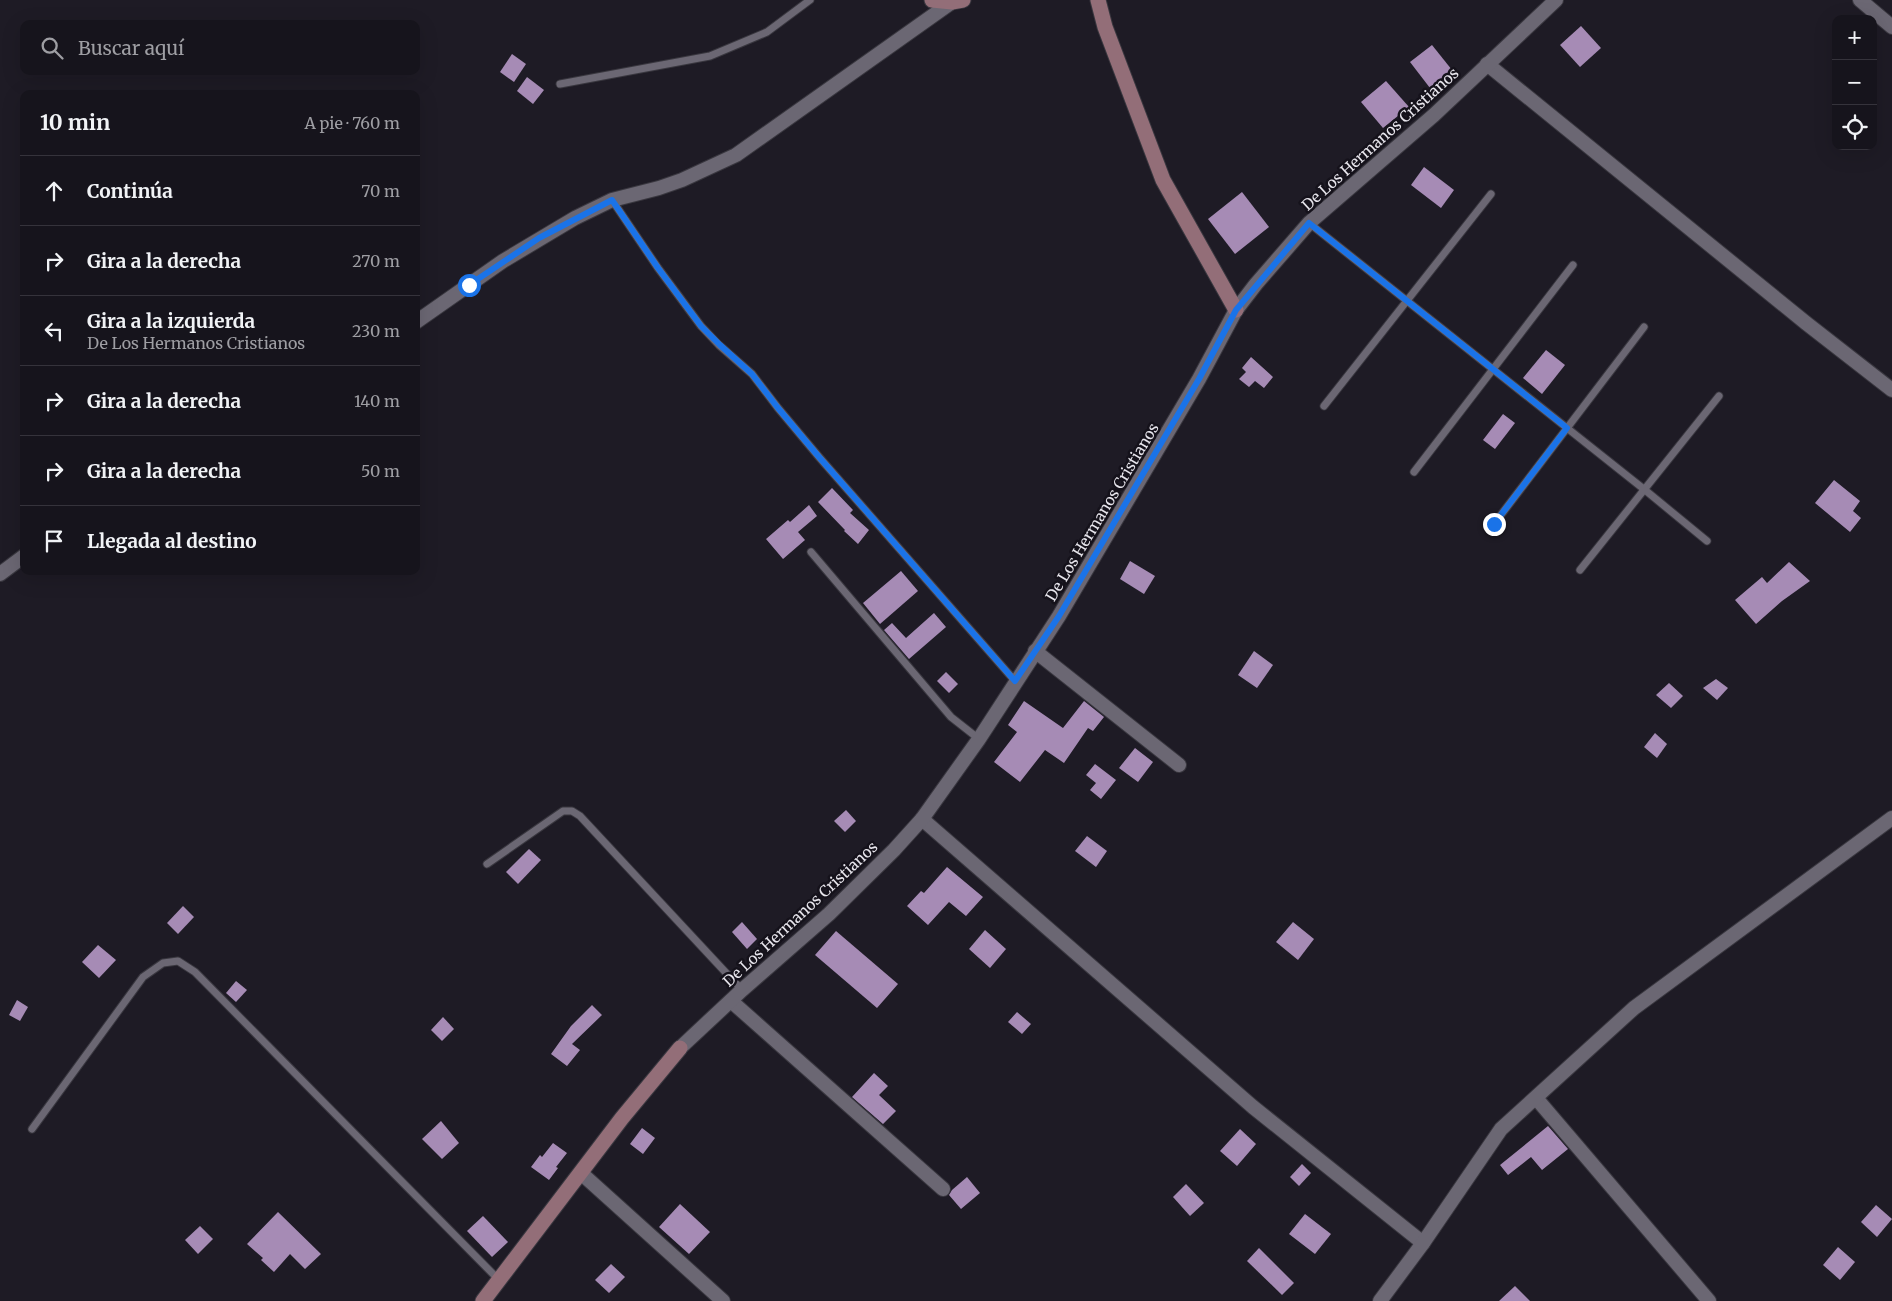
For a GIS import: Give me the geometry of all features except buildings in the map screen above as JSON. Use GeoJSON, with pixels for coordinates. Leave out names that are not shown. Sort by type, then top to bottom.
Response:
{"type":"FeatureCollection","features":[{"type":"Feature","properties":{"kind":"street"},"geometry":{"type":"LineString","coordinates":[[932,0],[957,1]]}},
{"type":"Feature","properties":{"kind":"street"},"geometry":{"type":"LineString","coordinates":[[1098,0],[1105,27],[1163,180],[1236,310]]}},
{"type":"Feature","properties":{"kind":"street","name":"De Los Hermanos Cristianos"},"geometry":{"type":"LineString","coordinates":[[680,1048],[742,990],[829,914],[894,850],[922,819],[979,739],[1059,616],[1199,379],[1236,310],[1309,223],[1399,146],[1556,0]]}},
{"type":"Feature","properties":{"kind":"street"},"geometry":{"type":"LineString","coordinates":[[1860,0],[1892,26]]}},
{"type":"Feature","properties":{"kind":"street"},"geometry":{"type":"LineString","coordinates":[[420,319],[510,256],[575,218],[612,200],[682,180],[736,155],[957,1]]}},
{"type":"Feature","properties":{"kind":"street"},"geometry":{"type":"LineString","coordinates":[[1488,64],[1806,323],[1892,390]]}},
{"type":"Feature","properties":{"kind":"street"},"geometry":{"type":"LineString","coordinates":[[0,574],[20,559]]}},
{"type":"Feature","properties":{"kind":"street"},"geometry":{"type":"LineString","coordinates":[[1035,651],[1179,766]]}},
{"type":"Feature","properties":{"kind":"street"},"geometry":{"type":"LineString","coordinates":[[1380,1301],[1423,1243],[1501,1129],[1634,1008],[1892,818]]}},
{"type":"Feature","properties":{"kind":"street"},"geometry":{"type":"LineString","coordinates":[[922,819],[1252,1107],[1423,1243]]}},
{"type":"Feature","properties":{"kind":"street"},"geometry":{"type":"LineString","coordinates":[[731,1001],[943,1189]]}},
{"type":"Feature","properties":{"kind":"street"},"geometry":{"type":"LineString","coordinates":[[483,1301],[680,1048]]}},
{"type":"Feature","properties":{"kind":"street"},"geometry":{"type":"LineString","coordinates":[[1536,1098],[1709,1301]]}},
{"type":"Feature","properties":{"kind":"street"},"geometry":{"type":"LineString","coordinates":[[581,1173],[724,1301]]}},
{"type":"Feature","properties":{"kind":"lane"},"geometry":{"type":"LineString","coordinates":[[560,84],[710,56],[767,32],[810,0]]}},
{"type":"Feature","properties":{"kind":"lane"},"geometry":{"type":"LineString","coordinates":[[1324,406],[1491,194]]}},
{"type":"Feature","properties":{"kind":"lane"},"geometry":{"type":"LineString","coordinates":[[612,200],[658,268],[701,326],[752,374],[807,443],[1015,681]]}},
{"type":"Feature","properties":{"kind":"lane"},"geometry":{"type":"LineString","coordinates":[[1309,223],[1493,368],[1707,541]]}},
{"type":"Feature","properties":{"kind":"lane"},"geometry":{"type":"LineString","coordinates":[[1414,472],[1573,265]]}},
{"type":"Feature","properties":{"kind":"lane"},"geometry":{"type":"LineString","coordinates":[[1494,524],[1644,327]]}},
{"type":"Feature","properties":{"kind":"lane"},"geometry":{"type":"LineString","coordinates":[[1580,570],[1719,396]]}},
{"type":"Feature","properties":{"kind":"lane"},"geometry":{"type":"LineString","coordinates":[[811,552],[951,717],[979,739]]}},
{"type":"Feature","properties":{"kind":"lane"},"geometry":{"type":"LineString","coordinates":[[487,864],[564,811],[572,811],[580,816],[742,990]]}},
{"type":"Feature","properties":{"kind":"lane"},"geometry":{"type":"LineString","coordinates":[[32,1129],[143,977],[163,963],[178,961],[195,972],[499,1280]]}},
{"type":"Feature","properties":{"kind":"route"},"geometry":{"type":"LineString","coordinates":[[469,285],[539,238],[612,200],[658,268],[701,326],[752,374],[819,457],[1015,681],[1059,616],[1199,379],[1236,310],[1309,223],[1567,428],[1494,524]]}}]}
